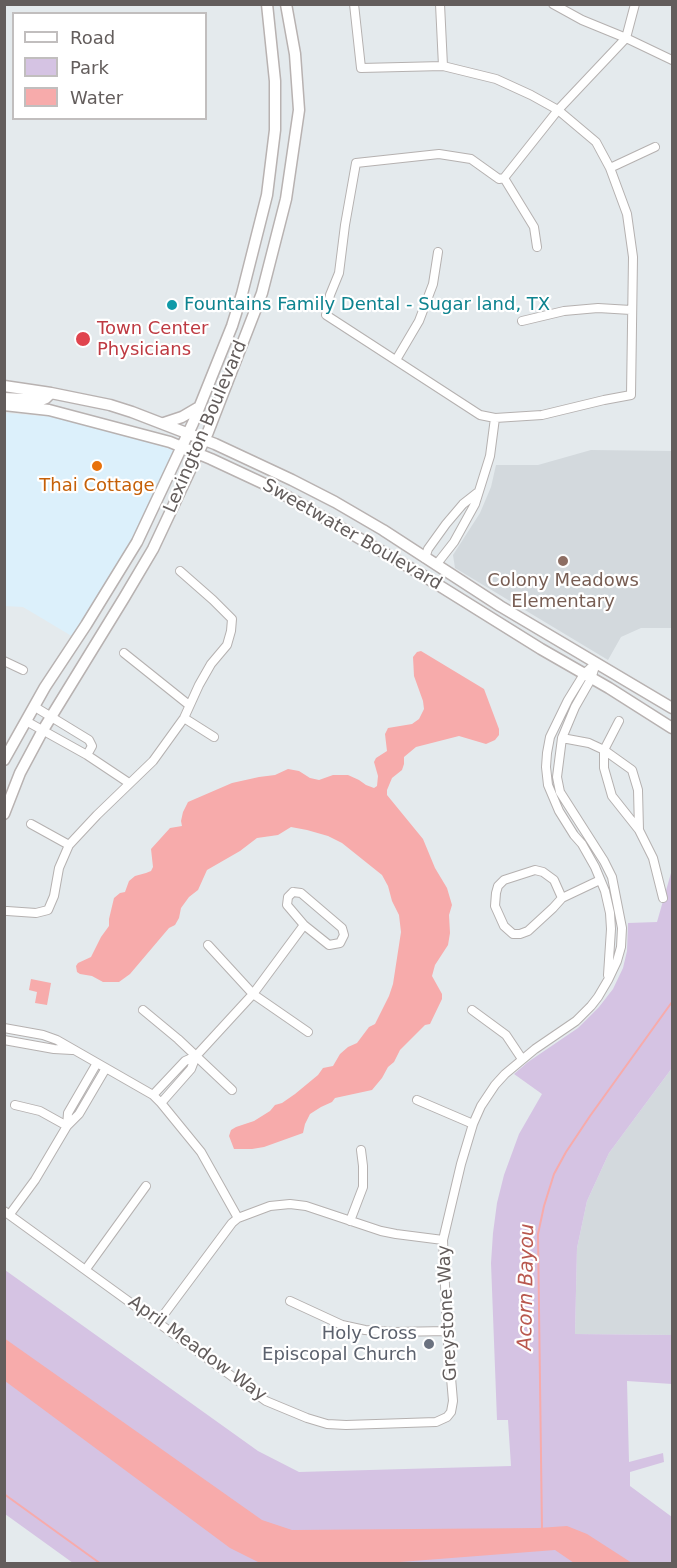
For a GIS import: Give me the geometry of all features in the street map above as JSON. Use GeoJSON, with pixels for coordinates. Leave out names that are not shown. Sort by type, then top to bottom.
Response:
{"type":"FeatureCollection","features":[{"type":"Feature","properties":{"kind":"main road","name":"Lexington Boulevard"},"geometry":{"type":"LineString","coordinates":[[4,760],[45,687],[137,542],[188,433],[242,294],[267,195],[274,130],[275,91],[267,4]]}},
{"type":"Feature","properties":{"kind":"main road","name":"Lexington Boulevard"},"geometry":{"type":"LineString","coordinates":[[4,814],[20,773],[42,730],[153,549],[204,440],[262,293],[286,199],[299,110],[295,54],[286,4]]}},
{"type":"Feature","properties":{"kind":"main road"},"geometry":{"type":"LineString","coordinates":[[267,195],[286,199]]}},
{"type":"Feature","properties":{"kind":"main road"},"geometry":{"type":"LineString","coordinates":[[222,350],[238,356]]}},
{"type":"Feature","properties":{"kind":"main road","name":"Sweetwater Boulevard"},"geometry":{"type":"LineString","coordinates":[[4,386],[89,400],[164,423],[292,480],[335,502],[500,606],[672,708]]}},
{"type":"Feature","properties":{"kind":"main road"},"geometry":{"type":"LineString","coordinates":[[4,398],[41,400],[51,393]]}},
{"type":"Feature","properties":{"kind":"main road"},"geometry":{"type":"LineString","coordinates":[[49,410],[56,402],[89,400]]}},
{"type":"Feature","properties":{"kind":"main road","name":"Sweetwater Boulevard"},"geometry":{"type":"LineString","coordinates":[[4,405],[77,416],[170,442],[271,487],[422,575],[672,728]]}},
{"type":"Feature","properties":{"kind":"main road"},"geometry":{"type":"LineString","coordinates":[[164,423],[182,417],[199,407]]}},
{"type":"Feature","properties":{"kind":"main road"},"geometry":{"type":"LineString","coordinates":[[326,518],[335,502]]}},
{"type":"Feature","properties":{"kind":"main road"},"geometry":{"type":"LineString","coordinates":[[137,542],[153,549]]}},
{"type":"Feature","properties":{"kind":"main road"},"geometry":{"type":"LineString","coordinates":[[422,575],[425,558]]}},
{"type":"Feature","properties":{"kind":"main road"},"geometry":{"type":"LineString","coordinates":[[422,575],[436,564]]}},
{"type":"Feature","properties":{"kind":"street"},"geometry":{"type":"LineString","coordinates":[[354,4],[361,68],[443,66],[496,78],[531,95],[558,110],[596,142],[627,214],[633,257],[631,395],[542,415],[495,418],[480,415],[326,315],[330,295],[339,273],[356,163],[439,154],[471,159],[500,180],[504,178],[558,110],[626,38],[636,4]]}},
{"type":"Feature","properties":{"kind":"street"},"geometry":{"type":"LineString","coordinates":[[440,4],[443,66]]}},
{"type":"Feature","properties":{"kind":"street"},"geometry":{"type":"LineString","coordinates":[[553,4],[582,20],[672,60]]}},
{"type":"Feature","properties":{"kind":"street"},"geometry":{"type":"LineString","coordinates":[[609,168],[655,147]]}},
{"type":"Feature","properties":{"kind":"street"},"geometry":{"type":"LineString","coordinates":[[504,178],[534,227],[537,247]]}},
{"type":"Feature","properties":{"kind":"street"},"geometry":{"type":"LineString","coordinates":[[396,360],[419,321],[433,284],[438,252]]}},
{"type":"Feature","properties":{"kind":"street"},"geometry":{"type":"LineString","coordinates":[[522,321],[564,311],[598,308],[631,310]]}},
{"type":"Feature","properties":{"kind":"street"},"geometry":{"type":"LineString","coordinates":[[436,564],[454,542],[475,504],[490,456],[495,418]]}},
{"type":"Feature","properties":{"kind":"street"},"geometry":{"type":"LineString","coordinates":[[425,558],[428,549],[446,524],[477,493]]}},
{"type":"Feature","properties":{"kind":"street"},"geometry":{"type":"LineString","coordinates":[[7,911],[36,913],[48,910],[54,896],[59,868],[69,845],[153,761],[184,718],[211,664],[227,645],[232,620],[180,571]]}},
{"type":"Feature","properties":{"kind":"street"},"geometry":{"type":"LineString","coordinates":[[124,654],[189,705]]}},
{"type":"Feature","properties":{"kind":"street"},"geometry":{"type":"LineString","coordinates":[[4,661],[23,670]]}},
{"type":"Feature","properties":{"kind":"street","name":"Greystone Way"},"geometry":{"type":"LineString","coordinates":[[596,663],[568,700],[550,737],[546,767],[548,784],[559,811],[595,867],[608,903],[611,929],[608,980]]}},
{"type":"Feature","properties":{"kind":"street","name":"Greystone Way"},"geometry":{"type":"LineString","coordinates":[[447,1417],[451,1412],[453,1401],[443,1240],[472,1124],[495,1085],[522,1059],[579,1018],[598,997],[617,961],[621,947],[622,928],[612,877],[560,792],[556,777],[562,738],[587,676]]}},
{"type":"Feature","properties":{"kind":"street"},"geometry":{"type":"LineString","coordinates":[[35,707],[89,740],[92,746],[87,755]]}},
{"type":"Feature","properties":{"kind":"street"},"geometry":{"type":"LineString","coordinates":[[184,718],[214,737]]}},
{"type":"Feature","properties":{"kind":"street"},"geometry":{"type":"LineString","coordinates":[[26,722],[87,755],[129,783]]}},
{"type":"Feature","properties":{"kind":"street"},"geometry":{"type":"LineString","coordinates":[[620,722],[604,750],[604,768],[612,796],[639,830],[653,858],[663,898]]}},
{"type":"Feature","properties":{"kind":"street"},"geometry":{"type":"LineString","coordinates":[[562,738],[589,743],[604,750],[632,770],[638,790],[639,830]]}},
{"type":"Feature","properties":{"kind":"street"},"geometry":{"type":"LineString","coordinates":[[32,824],[69,845]]}},
{"type":"Feature","properties":{"kind":"street"},"geometry":{"type":"LineString","coordinates":[[574,836],[584,830]]}},
{"type":"Feature","properties":{"kind":"street"},"geometry":{"type":"LineString","coordinates":[[562,898],[554,879],[548,874],[535,870],[504,880],[498,886],[495,906],[504,926],[513,934],[520,934],[528,931],[562,898],[600,880]]}},
{"type":"Feature","properties":{"kind":"street"},"geometry":{"type":"LineString","coordinates":[[293,892],[301,893],[342,928],[344,936],[340,943],[329,945],[304,925],[287,905],[288,897],[293,892]]}},
{"type":"Feature","properties":{"kind":"street"},"geometry":{"type":"LineString","coordinates":[[161,1103],[191,1070],[196,1056],[253,994],[304,925]]}},
{"type":"Feature","properties":{"kind":"street"},"geometry":{"type":"LineString","coordinates":[[611,929],[622,928]]}},
{"type":"Feature","properties":{"kind":"street"},"geometry":{"type":"LineString","coordinates":[[208,945],[253,994],[308,1032]]}},
{"type":"Feature","properties":{"kind":"street"},"geometry":{"type":"LineString","coordinates":[[143,1010],[178,1039],[232,1090]]}},
{"type":"Feature","properties":{"kind":"street"},"geometry":{"type":"LineString","coordinates":[[472,1010],[506,1035],[522,1059]]}},
{"type":"Feature","properties":{"kind":"street"},"geometry":{"type":"LineString","coordinates":[[4,1028],[57,1040],[153,1095],[201,1152],[238,1218]]}},
{"type":"Feature","properties":{"kind":"street"},"geometry":{"type":"LineString","coordinates":[[4,1040],[54,1049],[74,1050]]}},
{"type":"Feature","properties":{"kind":"street"},"geometry":{"type":"LineString","coordinates":[[153,1095],[185,1061],[196,1056]]}},
{"type":"Feature","properties":{"kind":"street"},"geometry":{"type":"LineString","coordinates":[[67,1126],[68,1113],[97,1063]]}},
{"type":"Feature","properties":{"kind":"street"},"geometry":{"type":"LineString","coordinates":[[7,1213],[35,1180],[67,1126],[79,1114],[106,1068]]}},
{"type":"Feature","properties":{"kind":"street"},"geometry":{"type":"LineString","coordinates":[[417,1100],[472,1124]]}},
{"type":"Feature","properties":{"kind":"street"},"geometry":{"type":"LineString","coordinates":[[15,1105],[40,1110],[67,1126]]}},
{"type":"Feature","properties":{"kind":"street"},"geometry":{"type":"LineString","coordinates":[[350,1221],[363,1187],[361,1150]]}},
{"type":"Feature","properties":{"kind":"street"},"geometry":{"type":"LineString","coordinates":[[86,1269],[146,1186]]}},
{"type":"Feature","properties":{"kind":"street"},"geometry":{"type":"LineString","coordinates":[[159,1321],[222,1234],[238,1218],[270,1206],[290,1204],[306,1206],[396,1234],[443,1240]]}},
{"type":"Feature","properties":{"kind":"street","name":"April Meadow Way"},"geometry":{"type":"LineString","coordinates":[[7,1213],[159,1321],[266,1401],[327,1424],[436,1422],[447,1417]]}},
{"type":"Feature","properties":{"kind":"street"},"geometry":{"type":"LineString","coordinates":[[290,1301],[342,1325],[365,1330],[447,1331]]}},
{"type":"Feature","properties":{"kind":"shaded area"},"geometry":{"type":"Polygon","coordinates":[[[4,413],[56,417],[103,426],[176,451],[133,538],[75,638],[23,607],[5,606],[4,413]]]}},
{"type":"Feature","properties":{"kind":"shaded area","name":"Colony Meadows Elementary"},"geometry":{"type":"Polygon","coordinates":[[[591,450],[672,451],[672,628],[641,628],[621,637],[608,660],[455,568],[453,555],[480,513],[491,487],[496,465],[538,465],[591,450]]]}},
{"type":"Feature","properties":{"kind":"shaded area"},"geometry":{"type":"Polygon","coordinates":[[[672,1068],[672,1335],[575,1334],[577,1248],[587,1201],[609,1153],[672,1068]]]}},
{"type":"Feature","properties":{"kind":"green space"},"geometry":{"type":"Polygon","coordinates":[[[672,860],[672,1068],[609,1153],[587,1201],[577,1248],[575,1334],[672,1335],[672,1384],[627,1381],[629,1462],[663,1453],[664,1462],[630,1472],[630,1486],[672,1517],[672,1563],[73,1563],[5,1514],[5,1270],[258,1451],[299,1472],[511,1466],[508,1420],[497,1420],[491,1263],[493,1233],[504,1175],[519,1134],[542,1094],[514,1074],[578,1028],[613,989],[623,968],[627,951],[628,923],[657,922],[671,873],[672,860]]]}},
{"type":"Feature","properties":{"kind":"water"},"geometry":{"type":"Polygon","coordinates":[[[421,651],[484,689],[499,729],[499,735],[495,740],[486,744],[459,736],[416,747],[404,757],[402,770],[392,778],[387,790],[387,795],[423,839],[435,868],[447,888],[452,905],[449,915],[448,945],[435,965],[432,976],[442,994],[442,999],[430,1024],[425,1025],[400,1050],[394,1062],[372,1090],[335,1098],[310,1114],[303,1133],[264,1147],[234,1149],[229,1136],[231,1130],[254,1121],[275,1105],[295,1094],[323,1068],[333,1066],[340,1054],[357,1043],[369,1027],[375,1024],[393,984],[401,932],[399,915],[382,875],[342,843],[328,836],[291,827],[278,835],[257,838],[207,870],[198,890],[181,908],[175,925],[169,928],[130,974],[119,982],[103,982],[92,976],[80,974],[76,966],[91,957],[109,926],[114,898],[125,892],[129,881],[135,876],[151,871],[153,867],[151,849],[170,828],[182,826],[183,812],[188,802],[232,783],[275,775],[288,769],[319,780],[333,775],[348,775],[366,785],[374,788],[377,786],[378,776],[374,762],[387,751],[385,734],[388,728],[412,724],[419,719],[424,709],[414,676],[413,657],[421,651]]]}},
{"type":"Feature","properties":{"kind":"water"},"geometry":{"type":"Polygon","coordinates":[[[31,979],[51,983],[47,1005],[35,1003],[37,992],[29,990],[31,979]]]}},
{"type":"Feature","properties":{"kind":"water"},"geometry":{"type":"Polygon","coordinates":[[[4,1338],[262,1520],[292,1530],[567,1526],[587,1534],[632,1563],[574,1563],[555,1550],[387,1563],[260,1563],[230,1548],[5,1381],[4,1338]]]}},
{"type":"Feature","properties":{"kind":"waterway","name":"Acorn Bayou"},"geometry":{"type":"LineString","coordinates":[[542,1530],[538,1234],[544,1206],[554,1174],[566,1152],[672,1002]]}},
{"type":"Feature","properties":{"kind":"waterway"},"geometry":{"type":"LineString","coordinates":[[4,1494],[101,1564]]}},
{"type":"Feature","properties":{"kind":"place","name":"Fountains Family Dental - Sugar land, TX"},"geometry":{"type":"Point","coordinates":[172,305]}},
{"type":"Feature","properties":{"kind":"place","name":"Town Center Physicians"},"geometry":{"type":"Point","coordinates":[83,339]}},
{"type":"Feature","properties":{"kind":"place","name":"Thai Cottage"},"geometry":{"type":"Point","coordinates":[97,466]}},
{"type":"Feature","properties":{"kind":"place","name":"Colony Meadows Elementary"},"geometry":{"type":"Point","coordinates":[563,561]}},
{"type":"Feature","properties":{"kind":"place","name":"Holy Cross Episcopal Church"},"geometry":{"type":"Point","coordinates":[429,1344]}}]}
